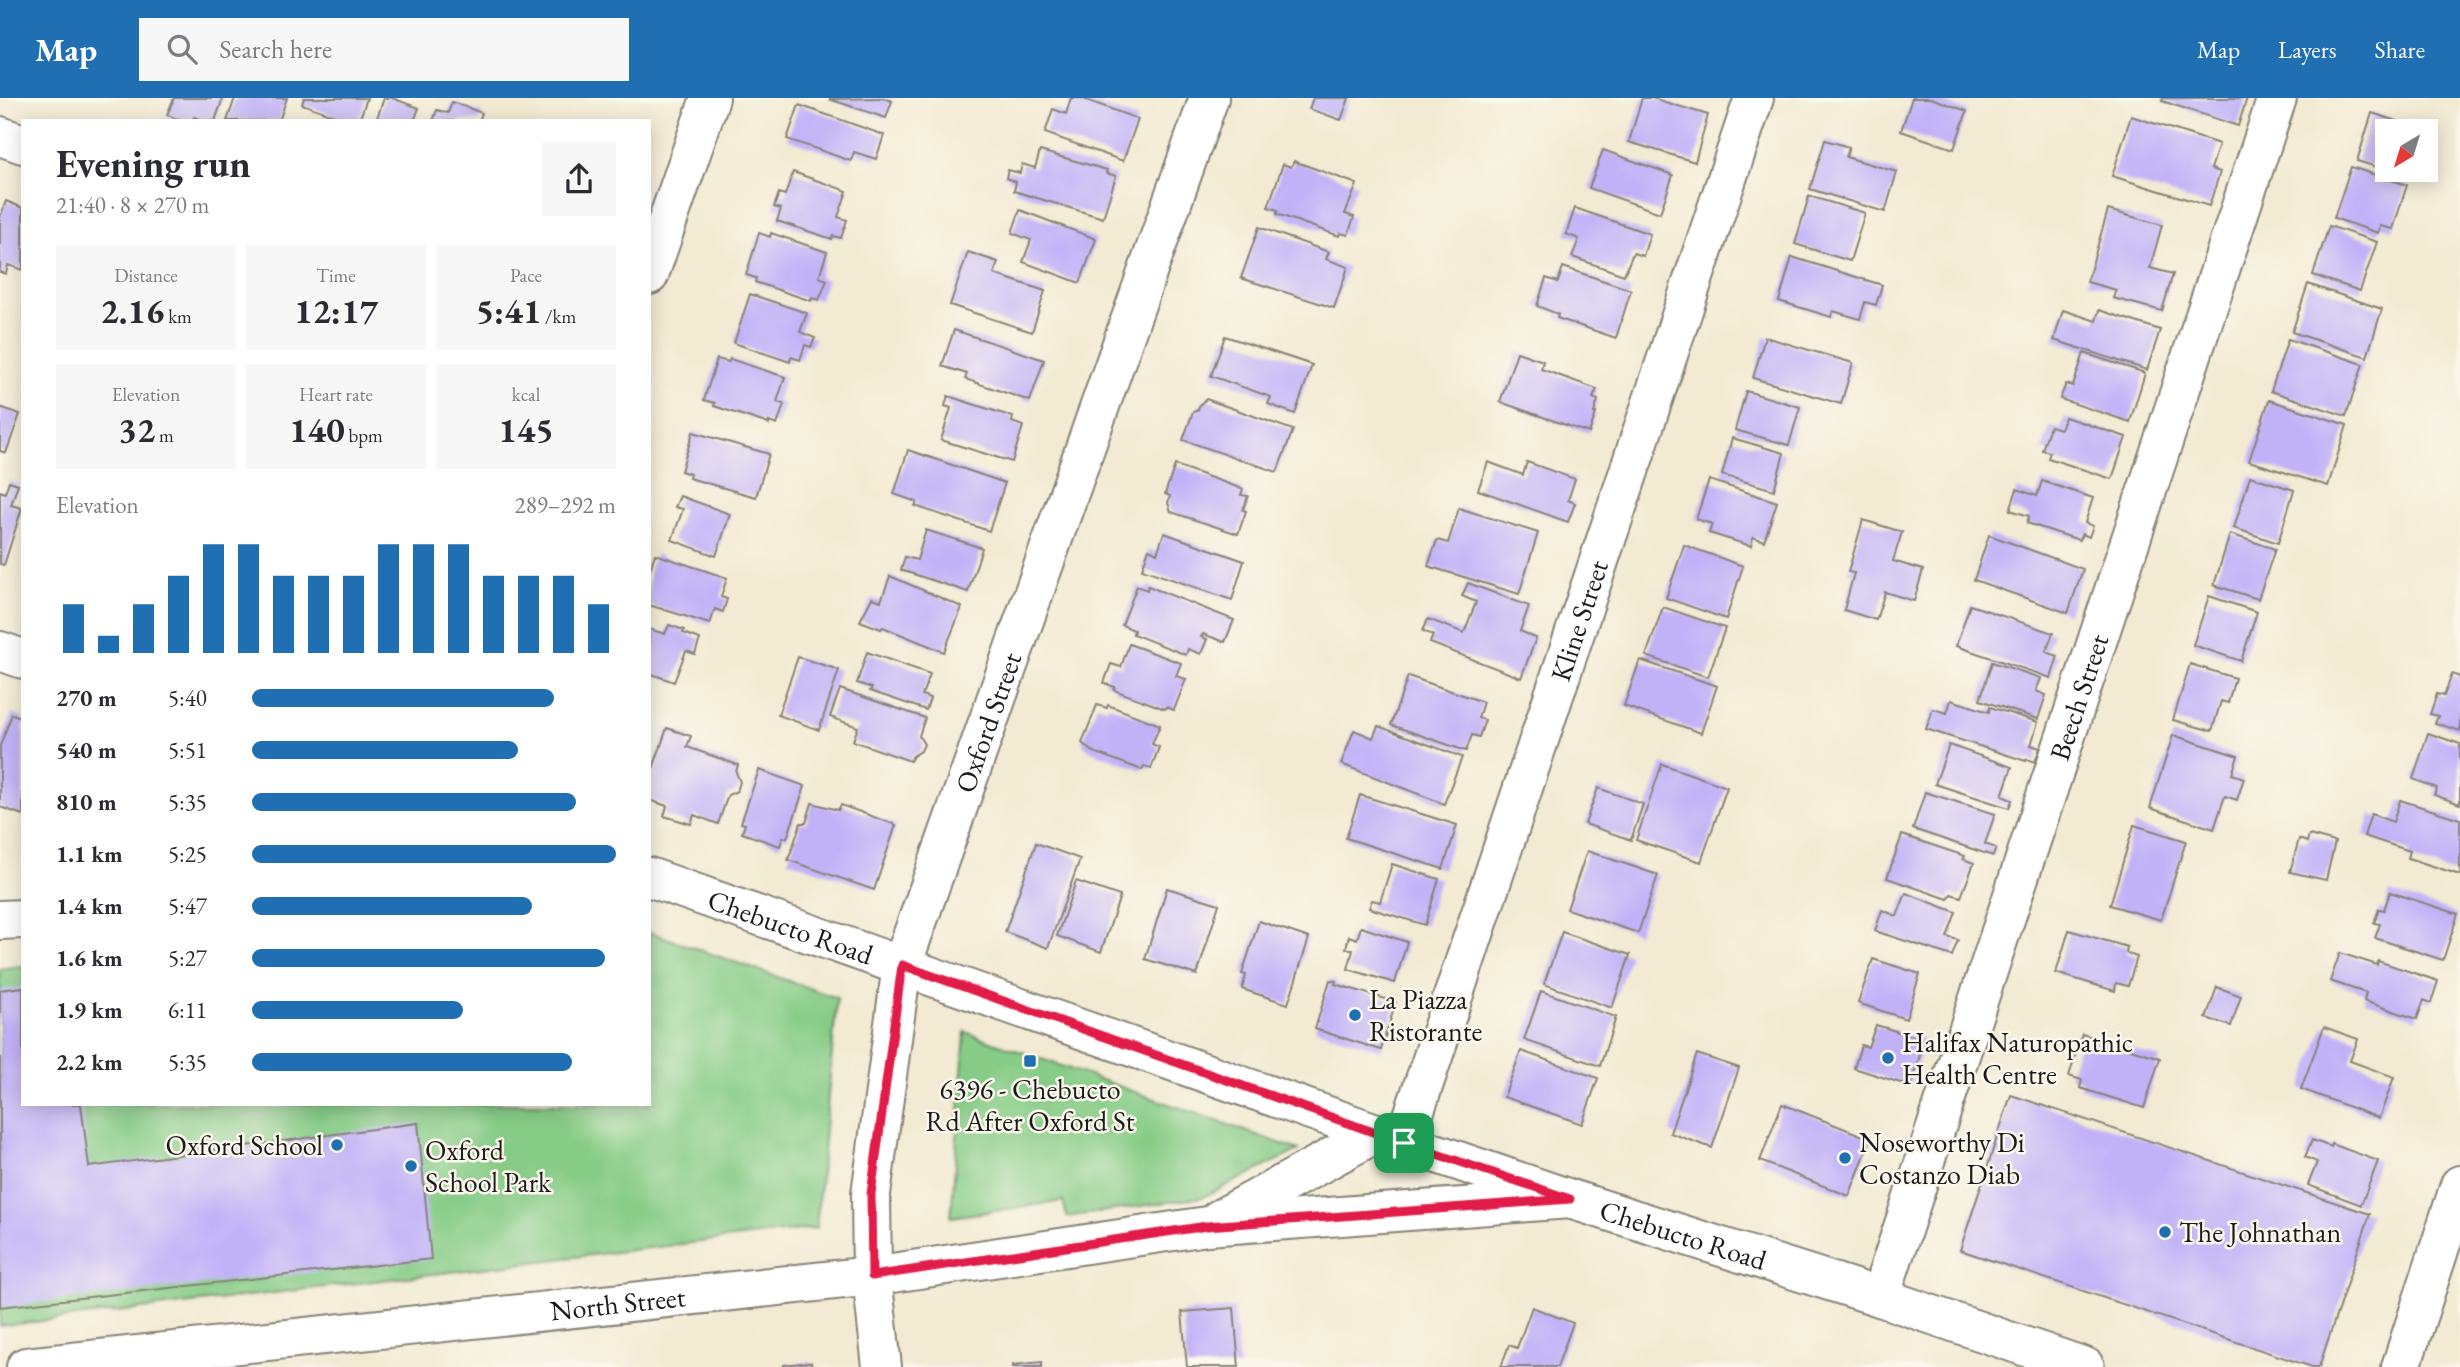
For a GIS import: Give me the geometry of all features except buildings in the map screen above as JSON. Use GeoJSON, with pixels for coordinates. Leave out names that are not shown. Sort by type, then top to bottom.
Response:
{"type":"FeatureCollection","features":[{"type":"Feature","properties":{"kind":"main road"},"geometry":{"type":"LineString","coordinates":[[651,269],[710,98]]}},
{"type":"Feature","properties":{"kind":"main road","name":"Oxford Street"},"geometry":{"type":"LineString","coordinates":[[882,1367],[872,1276],[871,1194],[902,965],[1209,98]]}},
{"type":"Feature","properties":{"kind":"main road","name":"Kline Street"},"geometry":{"type":"LineString","coordinates":[[1390,1138],[1754,98]]}},
{"type":"Feature","properties":{"kind":"main road","name":"Beech Street"},"geometry":{"type":"LineString","coordinates":[[1880,1297],[2277,98]]}},
{"type":"Feature","properties":{"kind":"main road"},"geometry":{"type":"LineString","coordinates":[[0,136],[21,143]]}},
{"type":"Feature","properties":{"kind":"main road"},"geometry":{"type":"LineString","coordinates":[[0,652],[21,658]]}},
{"type":"Feature","properties":{"kind":"main road","name":"Chebucto Road"},"geometry":{"type":"LineString","coordinates":[[651,878],[1390,1138],[1570,1199],[1880,1297],[2085,1367]]}},
{"type":"Feature","properties":{"kind":"main road"},"geometry":{"type":"LineString","coordinates":[[0,920],[21,919]]}},
{"type":"Feature","properties":{"kind":"main road","name":"North Street"},"geometry":{"type":"LineString","coordinates":[[1207,1226],[1390,1138]]}},
{"type":"Feature","properties":{"kind":"main road"},"geometry":{"type":"LineString","coordinates":[[2401,1367],[2460,1185]]}},
{"type":"Feature","properties":{"kind":"main road","name":"North Street"},"geometry":{"type":"LineString","coordinates":[[26,1367],[872,1276],[1207,1226],[1570,1199]]}},
{"type":"Feature","properties":{"kind":"green space","name":"Oxford School Park"},"geometry":{"type":"Polygon","coordinates":[[[651,933],[837,998],[816,1228],[0,1326],[0,969],[21,966],[21,1106],[651,1106],[651,933]]]}},
{"type":"Feature","properties":{"kind":"green space"},"geometry":{"type":"Polygon","coordinates":[[[965,1032],[1299,1150],[1203,1197],[1067,1217],[1063,1201],[951,1217],[965,1032]]]}},
{"type":"Feature","properties":{"kind":"place","name":"La Piazza Ristorante"},"geometry":{"type":"Point","coordinates":[1355,1015]}},
{"type":"Feature","properties":{"kind":"place","name":"Halifax Naturopathic Health Centre"},"geometry":{"type":"Point","coordinates":[1888,1058]}},
{"type":"Feature","properties":{"kind":"place","name":"6396 - Chebucto Rd After Oxford St"},"geometry":{"type":"Point","coordinates":[1030,1061]}},
{"type":"Feature","properties":{"kind":"place","name":"Oxford School"},"geometry":{"type":"Point","coordinates":[337,1145]}},
{"type":"Feature","properties":{"kind":"place","name":"Noseworthy Di Costanzo Diab"},"geometry":{"type":"Point","coordinates":[1845,1158]}},
{"type":"Feature","properties":{"kind":"place","name":"Oxford School Park"},"geometry":{"type":"Point","coordinates":[411,1166]}},
{"type":"Feature","properties":{"kind":"place","name":"The Johnathan"},"geometry":{"type":"Point","coordinates":[2165,1232]}},
{"type":"Feature","properties":{"kind":"route"},"geometry":{"type":"LineString","coordinates":[[902,965],[1404,1143],[1570,1199],[1207,1226],[872,1276],[871,1194],[902,965]]}}]}
